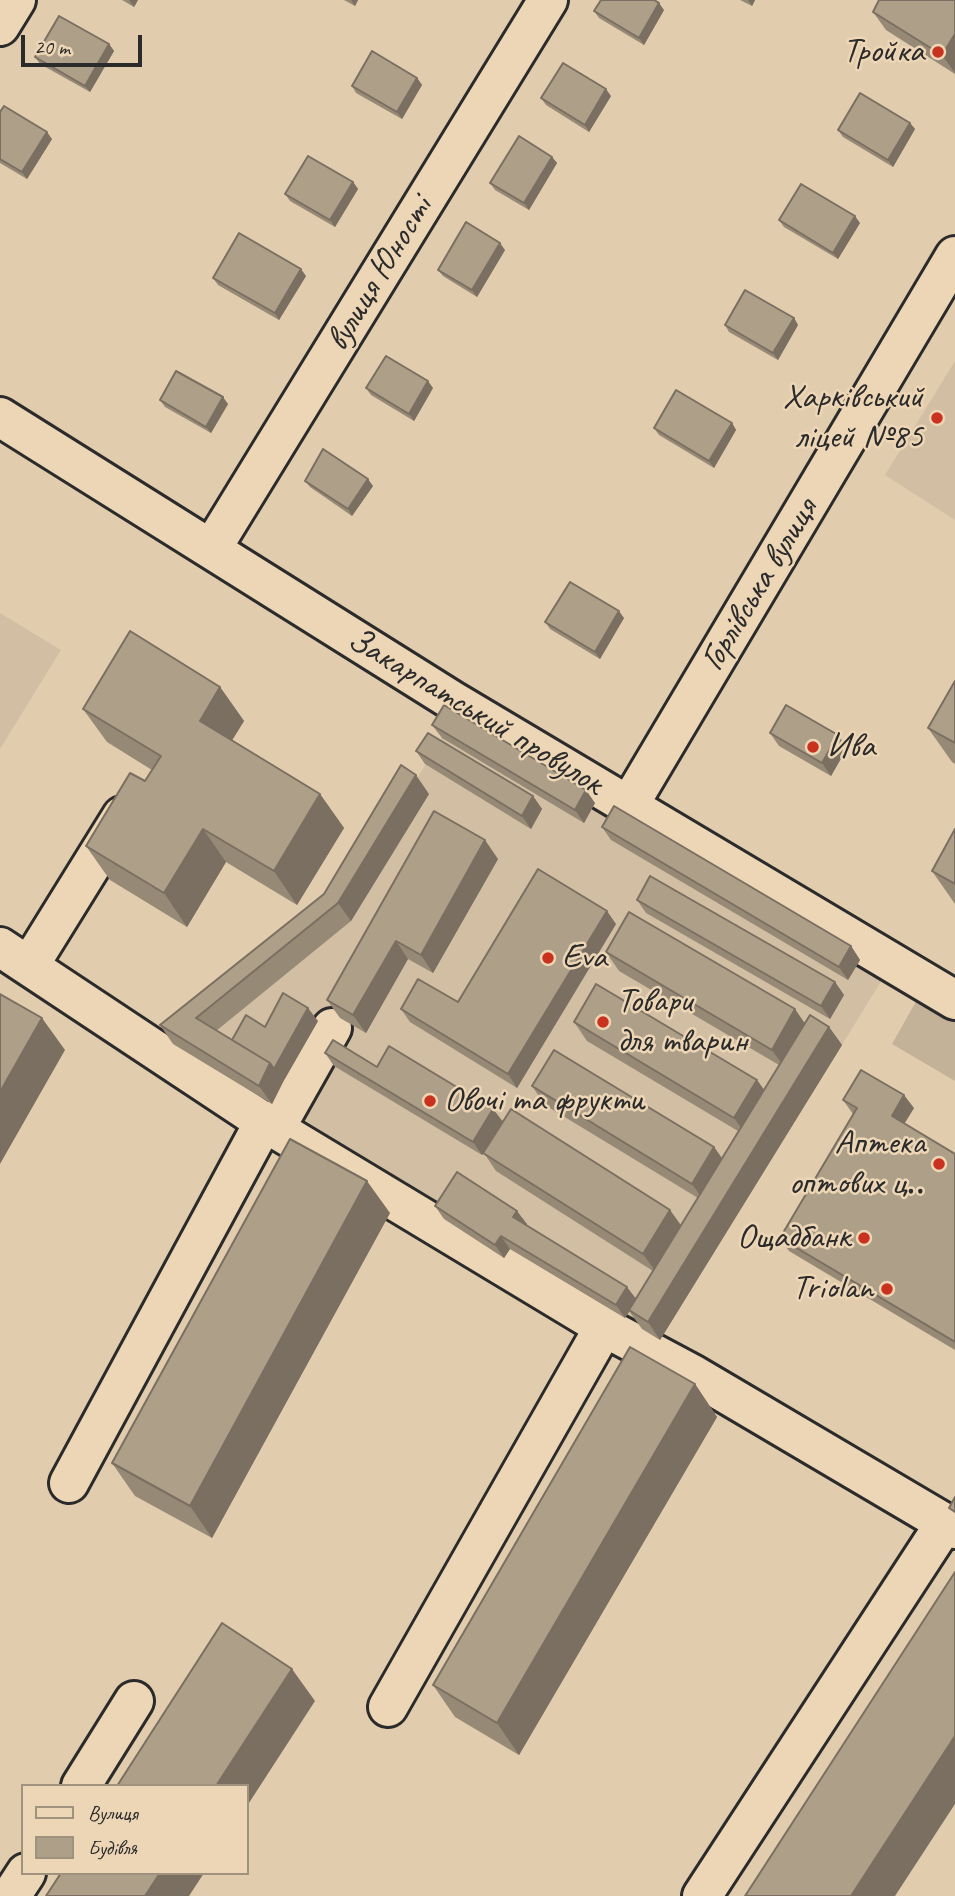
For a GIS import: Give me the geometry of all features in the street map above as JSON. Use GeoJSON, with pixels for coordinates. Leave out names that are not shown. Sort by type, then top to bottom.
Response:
{"type":"FeatureCollection","features":[{"type":"Feature","properties":{"kind":"street"},"geometry":{"type":"LineString","coordinates":[[0,26],[16,0]]}},
{"type":"Feature","properties":{"kind":"street","name":"вулиця Юності"},"geometry":{"type":"LineString","coordinates":[[212,548],[548,0]]}},
{"type":"Feature","properties":{"kind":"street","name":"Горлівська вулиця"},"geometry":{"type":"LineString","coordinates":[[629,805],[955,256]]}},
{"type":"Feature","properties":{"kind":"street","name":"Закарпатський провулок"},"geometry":{"type":"LineString","coordinates":[[0,417],[453,701],[955,1000]]}},
{"type":"Feature","properties":{"kind":"street"},"geometry":{"type":"LineString","coordinates":[[128,806],[15,956],[269,1126],[625,1327],[950,1526],[702,1896]]}},
{"type":"Feature","properties":{"kind":"street"},"geometry":{"type":"LineString","coordinates":[[69,1483],[269,1126],[332,1028]]}},
{"type":"Feature","properties":{"kind":"street"},"geometry":{"type":"LineString","coordinates":[[388,1707],[625,1327]]}},
{"type":"Feature","properties":{"kind":"street"},"geometry":{"type":"LineString","coordinates":[[82,1784],[134,1701]]}},
{"type":"Feature","properties":{"kind":"street"},"geometry":{"type":"LineString","coordinates":[[11,1896],[25,1875]]}},
{"type":"Feature","properties":{"kind":"shaded area","name":"Харківський ліцей №85"},"geometry":{"type":"Polygon","coordinates":[[[955,361],[955,520],[885,475],[955,361]]]}},
{"type":"Feature","properties":{"kind":"shaded area"},"geometry":{"type":"Polygon","coordinates":[[[0,613],[61,650],[0,749],[0,613]]]}},
{"type":"Feature","properties":{"kind":"shaded area"},"geometry":{"type":"Polygon","coordinates":[[[453,718],[885,975],[660,1340],[173,1044],[337,913],[453,718]]]}},
{"type":"Feature","properties":{"kind":"shaded area"},"geometry":{"type":"Polygon","coordinates":[[[927,982],[955,1000],[955,1081],[892,1044],[927,982]]]}},
{"type":"Feature","properties":{"kind":"building"},"geometry":{"type":"Polygon","coordinates":[[[601,0],[654,0],[659,3],[639,38],[594,11],[601,0]]]}},
{"type":"Feature","properties":{"kind":"building","name":"Тройка"},"geometry":{"type":"Polygon","coordinates":[[[879,0],[955,0],[955,34],[942,55],[873,12],[879,0]]]}},
{"type":"Feature","properties":{"kind":"building"},"geometry":{"type":"Polygon","coordinates":[[[59,16],[109,44],[85,86],[35,57],[59,16]]]}},
{"type":"Feature","properties":{"kind":"building"},"geometry":{"type":"Polygon","coordinates":[[[372,51],[417,78],[397,112],[352,86],[372,51]]]}},
{"type":"Feature","properties":{"kind":"building"},"geometry":{"type":"Polygon","coordinates":[[[563,63],[606,89],[585,125],[541,98],[563,63]]]}},
{"type":"Feature","properties":{"kind":"building"},"geometry":{"type":"Polygon","coordinates":[[[860,93],[910,123],[888,160],[838,130],[860,93]]]}},
{"type":"Feature","properties":{"kind":"building"},"geometry":{"type":"Polygon","coordinates":[[[4,106],[47,132],[22,172],[0,159],[0,112],[4,106]]]}},
{"type":"Feature","properties":{"kind":"building"},"geometry":{"type":"Polygon","coordinates":[[[519,136],[552,157],[524,203],[490,183],[519,136]]]}},
{"type":"Feature","properties":{"kind":"building"},"geometry":{"type":"Polygon","coordinates":[[[308,156],[353,182],[330,220],[285,194],[308,156]]]}},
{"type":"Feature","properties":{"kind":"building"},"geometry":{"type":"Polygon","coordinates":[[[801,184],[855,216],[833,253],[779,220],[801,184]]]}},
{"type":"Feature","properties":{"kind":"building"},"geometry":{"type":"Polygon","coordinates":[[[466,222],[500,243],[472,290],[438,270],[466,222]]]}},
{"type":"Feature","properties":{"kind":"building"},"geometry":{"type":"Polygon","coordinates":[[[239,233],[301,269],[275,313],[213,278],[239,233]]]}},
{"type":"Feature","properties":{"kind":"building"},"geometry":{"type":"Polygon","coordinates":[[[745,290],[794,318],[773,353],[725,325],[745,290]]]}},
{"type":"Feature","properties":{"kind":"building"},"geometry":{"type":"Polygon","coordinates":[[[386,356],[428,381],[409,414],[366,388],[386,356]]]}},
{"type":"Feature","properties":{"kind":"building"},"geometry":{"type":"Polygon","coordinates":[[[176,371],[223,397],[206,427],[160,400],[176,371]]]}},
{"type":"Feature","properties":{"kind":"building"},"geometry":{"type":"Polygon","coordinates":[[[676,390],[732,423],[709,461],[654,428],[676,390]]]}},
{"type":"Feature","properties":{"kind":"building"},"geometry":{"type":"Polygon","coordinates":[[[323,449],[368,479],[348,509],[305,481],[323,449]]]}},
{"type":"Feature","properties":{"kind":"building"},"geometry":{"type":"Polygon","coordinates":[[[570,582],[619,611],[595,652],[545,622],[570,582]]]}},
{"type":"Feature","properties":{"kind":"building"},"geometry":{"type":"Polygon","coordinates":[[[130,631],[220,687],[200,721],[320,794],[274,871],[203,829],[164,893],[86,846],[130,773],[145,781],[161,756],[83,709],[130,631]]]}},
{"type":"Feature","properties":{"kind":"building"},"geometry":{"type":"Polygon","coordinates":[[[955,681],[955,743],[928,728],[955,681]]]}},
{"type":"Feature","properties":{"kind":"building"},"geometry":{"type":"Polygon","coordinates":[[[444,705],[586,790],[575,810],[432,725],[444,705]]]}},
{"type":"Feature","properties":{"kind":"building","name":"Ива"},"geometry":{"type":"Polygon","coordinates":[[[786,705],[838,735],[822,763],[770,733],[786,705]]]}},
{"type":"Feature","properties":{"kind":"building"},"geometry":{"type":"Polygon","coordinates":[[[428,733],[533,796],[522,816],[416,751],[428,733]]]}},
{"type":"Feature","properties":{"kind":"building"},"geometry":{"type":"Polygon","coordinates":[[[401,765],[416,775],[338,903],[196,1018],[270,1063],[259,1086],[160,1025],[324,894],[401,765]]]}},
{"type":"Feature","properties":{"kind":"building"},"geometry":{"type":"Polygon","coordinates":[[[614,806],[851,946],[839,967],[602,827],[614,806]]]}},
{"type":"Feature","properties":{"kind":"building"},"geometry":{"type":"Polygon","coordinates":[[[434,811],[485,840],[421,955],[396,941],[353,1015],[327,1000],[434,811]]]}},
{"type":"Feature","properties":{"kind":"building"},"geometry":{"type":"Polygon","coordinates":[[[955,829],[955,884],[932,871],[955,829]]]}},
{"type":"Feature","properties":{"kind":"building","name":"Eva"},"geometry":{"type":"Polygon","coordinates":[[[538,869],[607,911],[508,1074],[401,1009],[418,979],[458,1002],[538,869]]]}},
{"type":"Feature","properties":{"kind":"building"},"geometry":{"type":"Polygon","coordinates":[[[650,876],[835,982],[821,1006],[637,900],[650,876]]]}},
{"type":"Feature","properties":{"kind":"building"},"geometry":{"type":"Polygon","coordinates":[[[629,912],[795,1009],[772,1050],[606,952],[629,912]]]}},
{"type":"Feature","properties":{"kind":"building"},"geometry":{"type":"Polygon","coordinates":[[[596,984],[757,1080],[734,1118],[574,1022],[596,984]]]}},
{"type":"Feature","properties":{"kind":"building"},"geometry":{"type":"Polygon","coordinates":[[[283,993],[308,1008],[274,1069],[270,1063],[232,1040],[246,1015],[265,1027],[283,993]]]}},
{"type":"Feature","properties":{"kind":"building"},"geometry":{"type":"Polygon","coordinates":[[[0,994],[42,1018],[0,1092],[0,994]]]}},
{"type":"Feature","properties":{"kind":"building"},"geometry":{"type":"Polygon","coordinates":[[[810,1015],[829,1027],[648,1322],[629,1310],[810,1015]]]}},
{"type":"Feature","properties":{"kind":"building","name":"Овочі та фрукти"},"geometry":{"type":"Polygon","coordinates":[[[333,1040],[377,1067],[389,1046],[493,1109],[473,1142],[325,1053],[333,1040]]]}},
{"type":"Feature","properties":{"kind":"building"},"geometry":{"type":"Polygon","coordinates":[[[554,1050],[714,1147],[692,1184],[532,1086],[554,1050]]]}},
{"type":"Feature","properties":{"kind":"building"},"geometry":{"type":"Polygon","coordinates":[[[861,1070],[904,1095],[892,1116],[955,1154],[955,1342],[780,1238],[857,1108],[843,1100],[861,1070]]]}},
{"type":"Feature","properties":{"kind":"building"},"geometry":{"type":"Polygon","coordinates":[[[511,1109],[670,1210],[643,1254],[483,1153],[511,1109]]]}},
{"type":"Feature","properties":{"kind":"building"},"geometry":{"type":"Polygon","coordinates":[[[290,1139],[367,1181],[190,1506],[112,1463],[290,1139]]]}},
{"type":"Feature","properties":{"kind":"building"},"geometry":{"type":"Polygon","coordinates":[[[457,1172],[517,1211],[513,1217],[627,1287],[616,1305],[501,1236],[495,1245],[435,1206],[457,1172]]]}},
{"type":"Feature","properties":{"kind":"building"},"geometry":{"type":"Polygon","coordinates":[[[630,1347],[695,1384],[497,1723],[433,1685],[630,1347]]]}},
{"type":"Feature","properties":{"kind":"building"},"geometry":{"type":"Polygon","coordinates":[[[955,1497],[955,1512],[949,1508],[955,1497]]]}},
{"type":"Feature","properties":{"kind":"building"},"geometry":{"type":"Polygon","coordinates":[[[955,1572],[955,1736],[851,1896],[745,1896],[955,1572]]]}},
{"type":"Feature","properties":{"kind":"building"},"geometry":{"type":"Polygon","coordinates":[[[222,1623],[292,1669],[217,1784],[118,1784],[222,1623]]]}},
{"type":"Feature","properties":{"kind":"building"},"geometry":{"type":"Polygon","coordinates":[[[60,1875],[159,1875],[145,1896],[46,1896],[60,1875]]]}},
{"type":"Feature","properties":{"kind":"place","name":"Тройка"},"geometry":{"type":"Point","coordinates":[938,52]}},
{"type":"Feature","properties":{"kind":"place","name":"Харківський ліцей №85"},"geometry":{"type":"Point","coordinates":[937,418]}},
{"type":"Feature","properties":{"kind":"place","name":"Ива"},"geometry":{"type":"Point","coordinates":[813,747]}},
{"type":"Feature","properties":{"kind":"place","name":"Eva"},"geometry":{"type":"Point","coordinates":[548,958]}},
{"type":"Feature","properties":{"kind":"place","name":"Товари для тварин"},"geometry":{"type":"Point","coordinates":[603,1022]}},
{"type":"Feature","properties":{"kind":"place","name":"Овочі та фрукти"},"geometry":{"type":"Point","coordinates":[430,1101]}},
{"type":"Feature","properties":{"kind":"place","name":"Аптека оптових ц‥"},"geometry":{"type":"Point","coordinates":[939,1164]}},
{"type":"Feature","properties":{"kind":"place","name":"Ощадбанк"},"geometry":{"type":"Point","coordinates":[864,1238]}},
{"type":"Feature","properties":{"kind":"place","name":"Triolan"},"geometry":{"type":"Point","coordinates":[887,1289]}}]}
